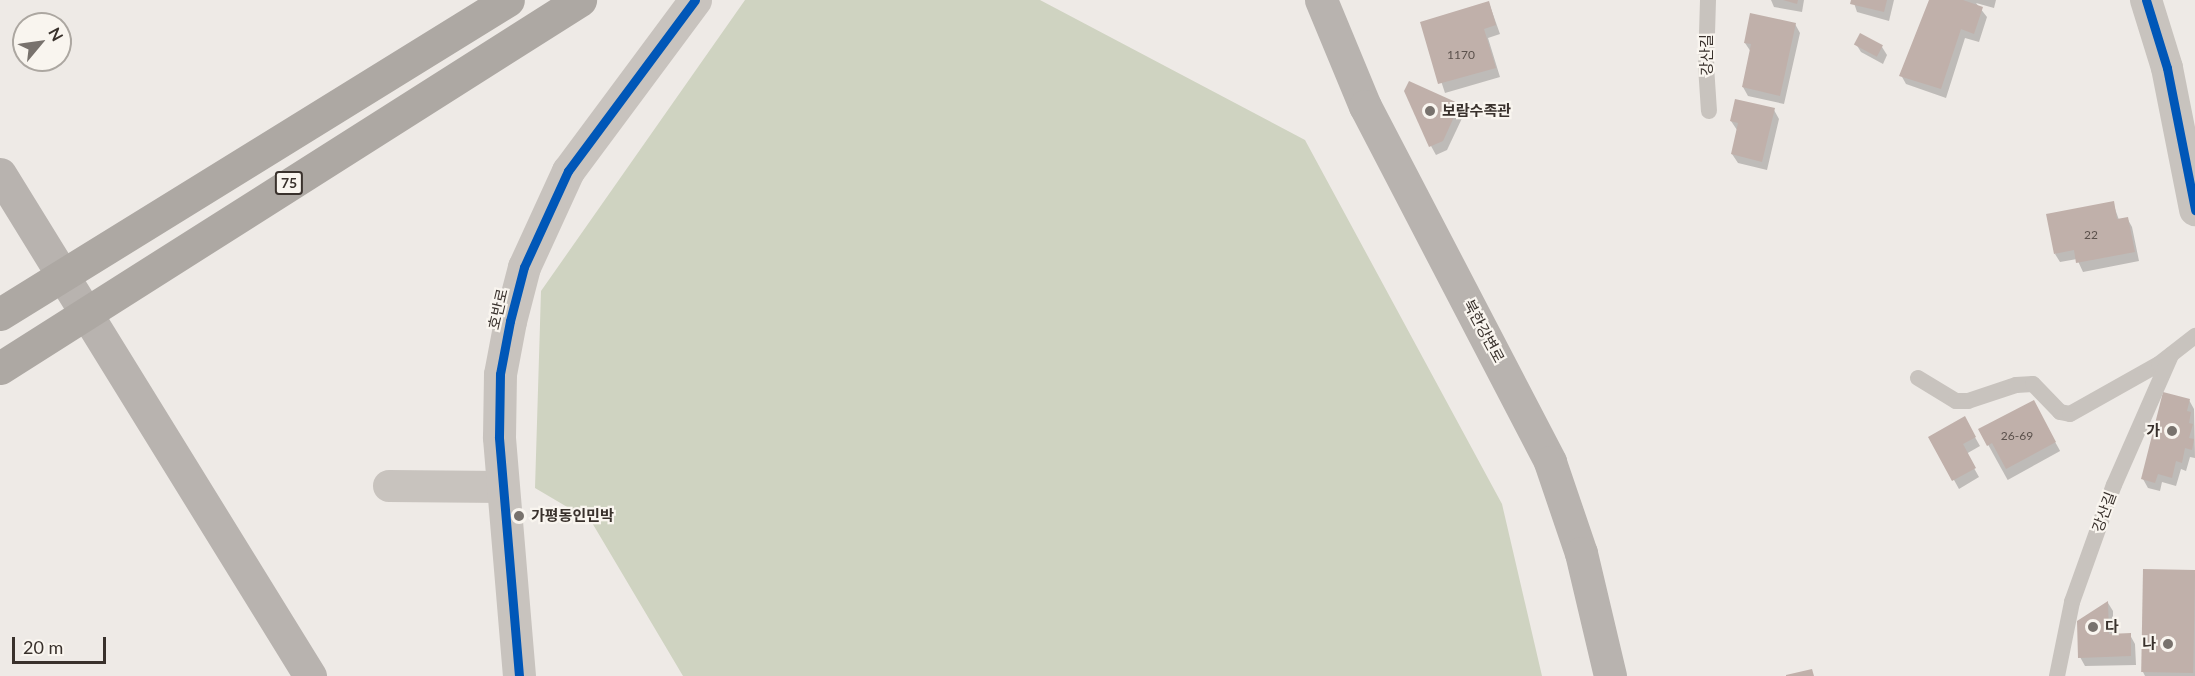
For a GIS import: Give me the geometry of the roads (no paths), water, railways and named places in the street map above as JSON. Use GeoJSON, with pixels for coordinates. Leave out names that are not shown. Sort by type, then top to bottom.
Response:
{"type":"FeatureCollection","features":[{"type":"Feature","properties":{"kind":"main road"},"geometry":{"type":"LineString","coordinates":[[0,314],[508,0]]}},
{"type":"Feature","properties":{"kind":"main road","name":"75"},"geometry":{"type":"LineString","coordinates":[[0,368],[580,0]]}},
{"type":"Feature","properties":{"kind":"main road","name":"북한강변로"},"geometry":{"type":"LineString","coordinates":[[1321,0],[1370,116],[1550,462],[1581,553],[1610,676]]}},
{"type":"Feature","properties":{"kind":"main road"},"geometry":{"type":"LineString","coordinates":[[0,174],[310,676]]}},
{"type":"Feature","properties":{"kind":"street","name":"호반로"},"geometry":{"type":"LineString","coordinates":[[519,676],[503,487],[501,374],[524,267],[568,171],[695,0]]}},
{"type":"Feature","properties":{"kind":"street"},"geometry":{"type":"LineString","coordinates":[[2146,0],[2168,68],[2195,210]]}},
{"type":"Feature","properties":{"kind":"street"},"geometry":{"type":"LineString","coordinates":[[389,486],[503,487]]}},
{"type":"Feature","properties":{"kind":"lane","name":"강산길"},"geometry":{"type":"LineString","coordinates":[[1708,0],[1706,66],[1709,111]]}},
{"type":"Feature","properties":{"kind":"lane","name":"강산길"},"geometry":{"type":"LineString","coordinates":[[1918,378],[1956,400],[1968,402],[2016,385],[2033,384],[2060,412],[2070,414],[2171,355],[2195,336]]}},
{"type":"Feature","properties":{"kind":"lane","name":"강산길"},"geometry":{"type":"LineString","coordinates":[[2057,676],[2072,602],[2114,485],[2171,355]]}},
{"type":"Feature","properties":{"kind":"place","name":"보람수족관"},"geometry":{"type":"Point","coordinates":[1430,111]}},
{"type":"Feature","properties":{"kind":"place","name":"가"},"geometry":{"type":"Point","coordinates":[2172,431]}},
{"type":"Feature","properties":{"kind":"place","name":"가평동인민박"},"geometry":{"type":"Point","coordinates":[519,516]}},
{"type":"Feature","properties":{"kind":"place","name":"다"},"geometry":{"type":"Point","coordinates":[2093,627]}},
{"type":"Feature","properties":{"kind":"place","name":"나"},"geometry":{"type":"Point","coordinates":[2168,644]}}]}
